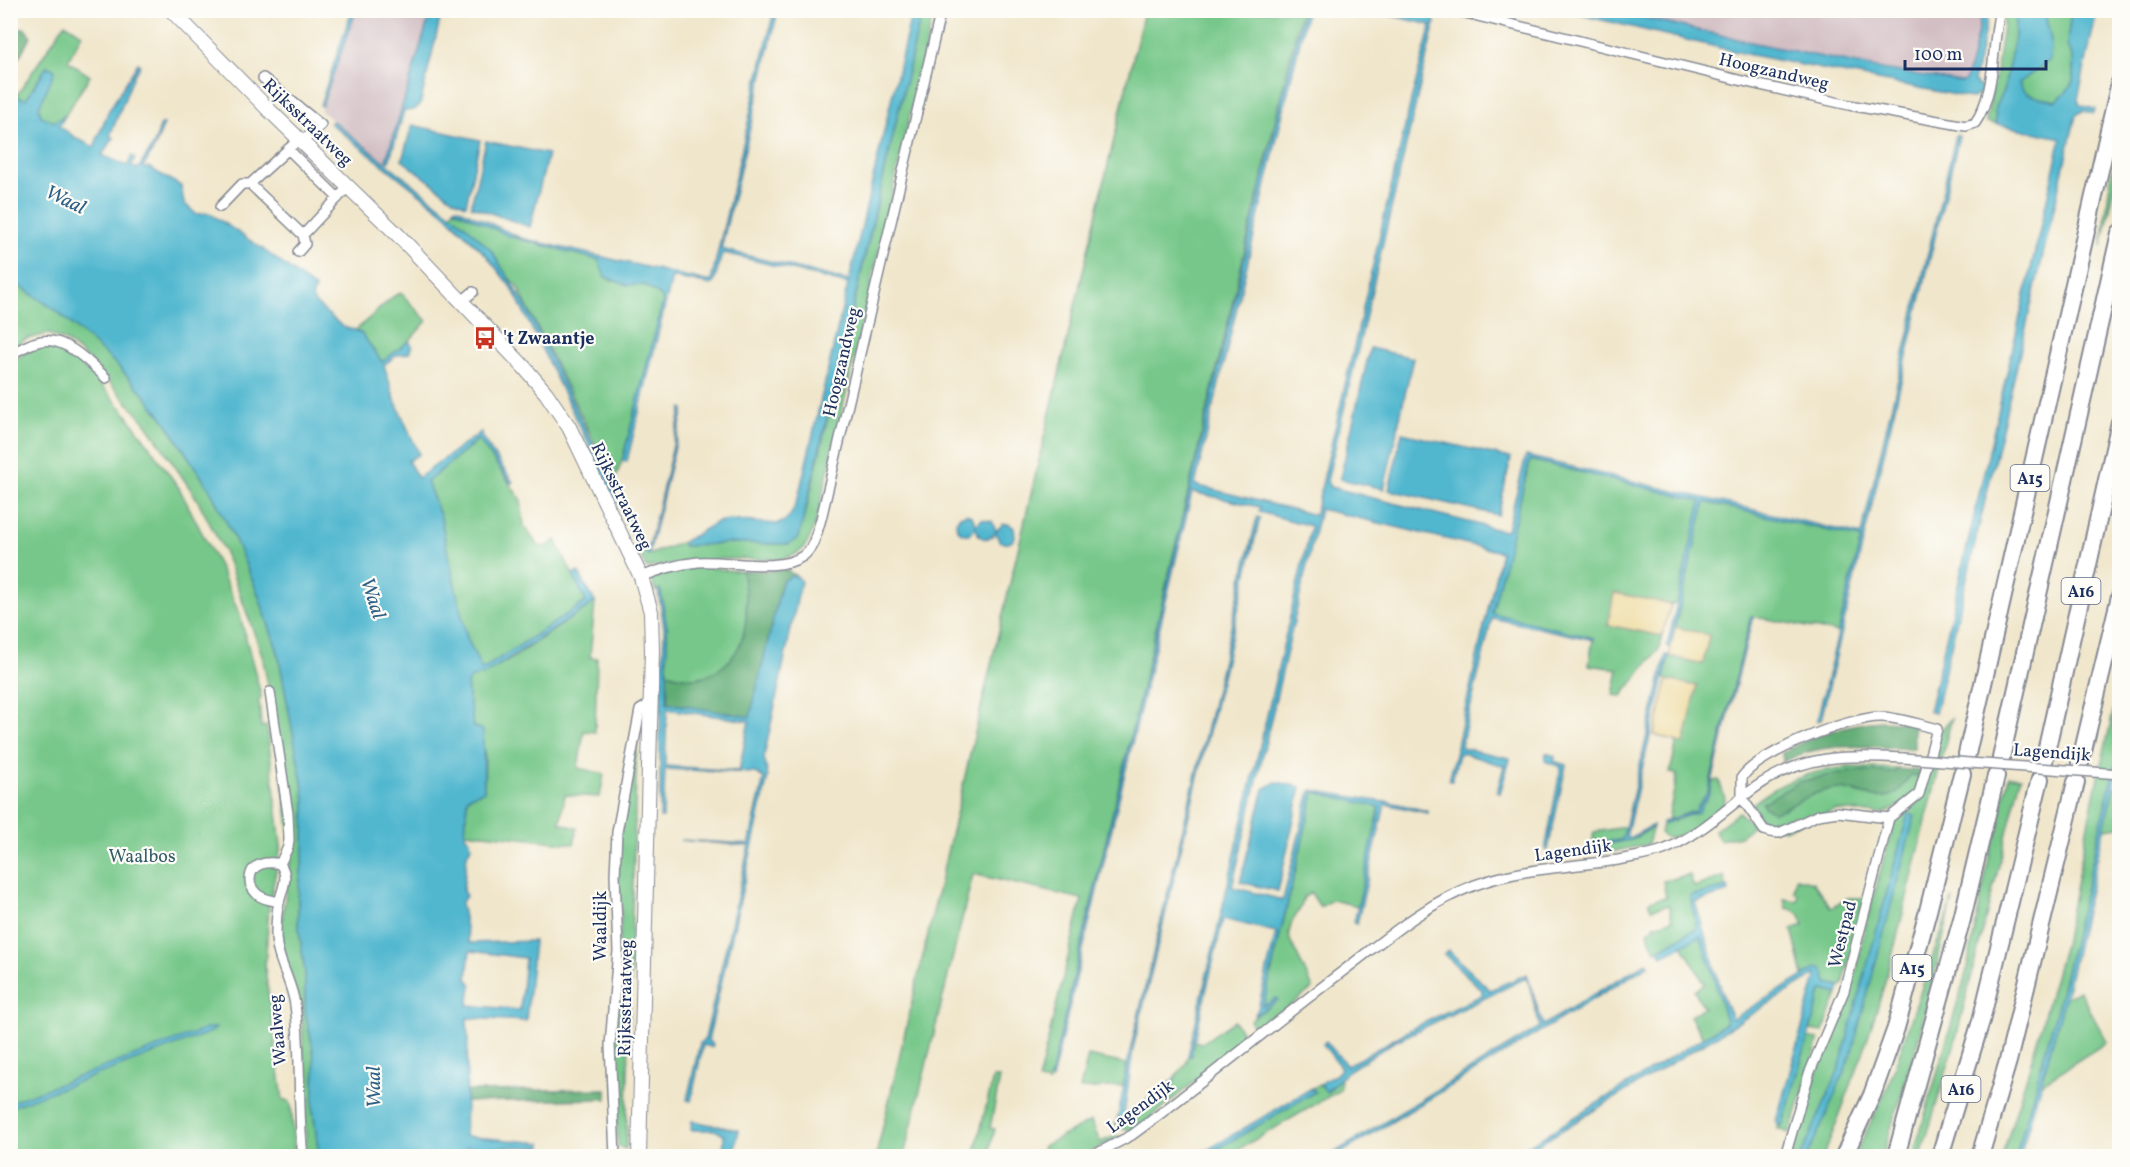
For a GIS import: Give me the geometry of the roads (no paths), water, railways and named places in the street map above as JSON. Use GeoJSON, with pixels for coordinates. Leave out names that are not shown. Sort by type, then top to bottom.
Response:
{"type":"FeatureCollection","features":[{"type":"Feature","properties":{"kind":"highway","name":"A15"},"geometry":{"type":"LineString","coordinates":[[1967,754],[2120,82]]}},
{"type":"Feature","properties":{"kind":"highway","name":"A16"},"geometry":{"type":"LineString","coordinates":[[2001,758],[2120,233]]}},
{"type":"Feature","properties":{"kind":"highway","name":"A16"},"geometry":{"type":"LineString","coordinates":[[2044,760],[2120,422]]}},
{"type":"Feature","properties":{"kind":"highway"},"geometry":{"type":"LineString","coordinates":[[2080,763],[2120,596]]}},
{"type":"Feature","properties":{"kind":"highway","name":"A15"},"geometry":{"type":"LineString","coordinates":[[1844,1156],[1872,1095],[1896,1028],[1962,774]]}},
{"type":"Feature","properties":{"kind":"highway","name":"A16"},"geometry":{"type":"LineString","coordinates":[[1896,1156],[1962,919],[1996,776]]}},
{"type":"Feature","properties":{"kind":"highway","name":"A16"},"geometry":{"type":"LineString","coordinates":[[1940,1156],[1981,1021],[2040,779]]}},
{"type":"Feature","properties":{"kind":"highway"},"geometry":{"type":"LineString","coordinates":[[1980,1156],[2013,1039],[2076,782]]}},
{"type":"Feature","properties":{"kind":"street","name":"Rijksstraatweg"},"geometry":{"type":"LineString","coordinates":[[171,10],[212,44],[268,109],[349,186],[524,367],[569,427],[641,577],[648,598],[652,628],[639,1156]]}},
{"type":"Feature","properties":{"kind":"street","name":"Hoogzandweg"},"geometry":{"type":"LineString","coordinates":[[641,577],[698,562],[773,564],[793,562],[805,554],[812,544],[821,519],[941,10]]}},
{"type":"Feature","properties":{"kind":"street","name":"Hoogzandweg"},"geometry":{"type":"LineString","coordinates":[[1453,10],[1766,87],[1966,126],[1975,123],[1984,106],[1993,65],[2000,10]]}},
{"type":"Feature","properties":{"kind":"street","name":"Rijksstraatweg"},"geometry":{"type":"LineString","coordinates":[[263,78],[321,125],[301,140]]}},
{"type":"Feature","properties":{"kind":"street"},"geometry":{"type":"LineString","coordinates":[[268,109],[281,93]]}},
{"type":"Feature","properties":{"kind":"street"},"geometry":{"type":"LineString","coordinates":[[220,207],[242,184],[250,184],[301,140]]}},
{"type":"Feature","properties":{"kind":"street"},"geometry":{"type":"LineString","coordinates":[[288,149],[338,198]]}},
{"type":"Feature","properties":{"kind":"street"},"geometry":{"type":"LineString","coordinates":[[250,184],[303,235],[305,244],[298,252]]}},
{"type":"Feature","properties":{"kind":"street"},"geometry":{"type":"LineString","coordinates":[[303,235],[349,186]]}},
{"type":"Feature","properties":{"kind":"street"},"geometry":{"type":"LineString","coordinates":[[462,301],[473,292]]}},
{"type":"Feature","properties":{"kind":"street"},"geometry":{"type":"LineString","coordinates":[[10,355],[32,343],[49,340],[69,347],[106,378]]}},
{"type":"Feature","properties":{"kind":"street","name":"Waalweg"},"geometry":{"type":"LineString","coordinates":[[270,692],[289,831],[288,847],[280,864],[284,869],[285,884],[279,902],[276,938],[294,993],[296,1008],[303,1156]]}},
{"type":"Feature","properties":{"kind":"street","name":"Waaldijk"},"geometry":{"type":"LineString","coordinates":[[615,1156],[610,1045],[618,951],[615,874],[617,832],[640,710],[650,704]]}},
{"type":"Feature","properties":{"kind":"street"},"geometry":{"type":"LineString","coordinates":[[1881,717],[1904,720],[1936,729],[1919,794],[1889,818],[1838,812],[1818,815],[1779,833],[1764,830],[1742,798],[1741,781],[1744,773],[1788,746],[1852,721],[1881,717]]}},
{"type":"Feature","properties":{"kind":"street","name":"Lagendijk"},"geometry":{"type":"LineString","coordinates":[[1092,1156],[1132,1135],[1355,962],[1422,913],[1475,885],[1499,878],[1630,858],[1664,850],[1696,834],[1764,782],[1807,762],[1833,757],[1858,755],[2120,774]]}},
{"type":"Feature","properties":{"kind":"street","name":"Westpad"},"geometry":{"type":"LineString","coordinates":[[1785,1156],[1809,1074],[1844,991],[1889,818]]}},
{"type":"Feature","properties":{"kind":"street"},"geometry":{"type":"LineString","coordinates":[[279,902],[255,893],[250,885],[250,874],[255,867],[263,863],[280,864]]}},
{"type":"Feature","properties":{"kind":"water"},"geometry":{"type":"Polygon","coordinates":[[[352,10],[356,11],[322,106],[320,105],[352,10]]]}},
{"type":"Feature","properties":{"kind":"water"},"geometry":{"type":"Polygon","coordinates":[[[431,11],[442,11],[420,105],[414,110],[404,111],[389,162],[386,160],[431,11]]]}},
{"type":"Feature","properties":{"kind":"water"},"geometry":{"type":"Polygon","coordinates":[[[774,11],[778,11],[721,249],[849,281],[912,11],[922,11],[799,537],[789,544],[729,543],[684,546],[683,542],[717,522],[729,520],[776,524],[785,521],[791,515],[798,498],[848,284],[724,253],[711,285],[672,277],[625,462],[622,461],[663,302],[662,297],[645,285],[627,285],[605,277],[599,260],[509,236],[454,209],[456,207],[521,238],[711,281],[774,11]]]}},
{"type":"Feature","properties":{"kind":"water"},"geometry":{"type":"Polygon","coordinates":[[[1303,11],[1307,11],[1195,485],[1315,515],[1410,105],[1431,25],[1372,11],[1412,11],[1431,14],[1435,22],[1327,481],[1330,487],[1504,531],[1507,530],[1526,456],[1861,535],[1956,135],[1959,136],[1821,720],[1817,721],[1861,538],[1705,502],[1670,647],[1667,646],[1701,501],[1530,460],[1492,613],[1594,638],[1594,640],[1492,618],[1461,746],[1510,758],[1509,763],[1500,793],[1497,792],[1504,766],[1462,753],[1459,754],[1452,781],[1449,781],[1501,552],[1320,509],[1232,887],[1283,900],[1312,790],[1386,801],[1428,811],[1428,813],[1385,804],[1357,924],[1354,923],[1380,807],[1314,792],[1263,1006],[1277,998],[1278,1000],[1254,1016],[1258,1009],[1276,932],[1223,919],[1191,1056],[1188,1056],[1311,526],[1259,512],[1260,507],[1192,492],[1052,1080],[1050,1079],[1303,11]]]}},
{"type":"Feature","properties":{"kind":"water"},"geometry":{"type":"Polygon","coordinates":[[[1564,11],[1615,11],[1876,68],[1961,82],[1965,81],[1972,59],[1982,11],[1989,11],[1974,81],[1983,89],[1982,93],[1972,98],[1965,97],[1746,54],[1564,11]]]}},
{"type":"Feature","properties":{"kind":"water"},"geometry":{"type":"Polygon","coordinates":[[[2017,11],[2046,11],[2051,40],[2050,60],[2019,83],[2021,88],[2024,92],[2039,98],[2056,101],[2065,94],[2073,82],[2073,58],[2067,46],[2071,11],[2097,11],[2078,99],[2080,105],[2095,109],[2094,113],[2083,111],[2076,115],[1935,713],[1929,712],[2061,138],[1996,124],[1995,107],[2004,89],[2015,36],[2017,11]]]}},
{"type":"Feature","properties":{"kind":"water","name":"Waal"},"geometry":{"type":"Polygon","coordinates":[[[138,63],[140,66],[134,75],[110,136],[114,138],[102,155],[127,166],[132,156],[135,158],[131,166],[138,169],[154,144],[161,124],[164,124],[155,147],[143,167],[146,169],[148,167],[181,186],[184,203],[196,214],[209,213],[315,288],[312,298],[314,302],[343,327],[362,334],[382,362],[409,341],[412,345],[409,353],[397,355],[384,365],[395,400],[419,454],[408,461],[418,478],[481,432],[481,436],[513,482],[511,483],[478,439],[427,482],[441,518],[467,638],[482,670],[586,602],[573,575],[578,572],[595,602],[482,676],[479,675],[469,680],[467,684],[473,727],[483,730],[484,791],[467,798],[465,835],[470,840],[471,847],[467,855],[463,891],[466,896],[461,903],[469,943],[534,941],[526,1021],[467,1018],[465,1136],[542,1143],[542,1147],[466,1147],[465,1156],[319,1156],[313,1110],[315,1068],[305,1011],[305,973],[298,922],[305,799],[278,652],[257,591],[234,537],[210,490],[165,421],[143,393],[114,362],[57,311],[11,280],[11,96],[26,99],[47,66],[55,70],[39,107],[41,116],[54,122],[65,116],[59,126],[94,147],[108,112],[138,63]],[[470,951],[467,978],[472,985],[468,1005],[520,1010],[525,958],[470,951]]]}},
{"type":"Feature","properties":{"kind":"water"},"geometry":{"type":"Polygon","coordinates":[[[333,121],[465,225],[491,250],[524,303],[642,545],[646,548],[649,546],[682,408],[684,409],[649,554],[645,553],[622,513],[513,290],[486,255],[445,214],[330,123],[333,121]]]}},
{"type":"Feature","properties":{"kind":"water"},"geometry":{"type":"Polygon","coordinates":[[[412,125],[480,140],[466,205],[453,199],[402,160],[412,125]]]}},
{"type":"Feature","properties":{"kind":"water"},"geometry":{"type":"Polygon","coordinates":[[[486,141],[548,154],[530,227],[471,206],[486,141]]]}},
{"type":"Feature","properties":{"kind":"water"},"geometry":{"type":"Polygon","coordinates":[[[1370,348],[1413,358],[1384,489],[1340,479],[1370,348]]]}},
{"type":"Feature","properties":{"kind":"water"},"geometry":{"type":"Polygon","coordinates":[[[1402,433],[1511,458],[1498,515],[1389,490],[1402,433]]]}},
{"type":"Feature","properties":{"kind":"water"},"geometry":{"type":"Polygon","coordinates":[[[966,514],[972,516],[976,525],[982,519],[992,521],[996,531],[1003,524],[1009,524],[1014,528],[1015,537],[1006,543],[999,541],[996,532],[986,539],[979,536],[976,528],[969,534],[961,533],[956,522],[960,516],[966,514]]]}},
{"type":"Feature","properties":{"kind":"water"},"geometry":{"type":"Polygon","coordinates":[[[1257,517],[1260,518],[1133,1049],[1124,1114],[1127,1115],[1173,1080],[1175,1081],[1143,1109],[1123,1120],[1118,1117],[1130,1051],[1257,517]]]}},
{"type":"Feature","properties":{"kind":"water"},"geometry":{"type":"Polygon","coordinates":[[[791,576],[798,577],[801,581],[764,757],[768,777],[708,1041],[713,1044],[712,1047],[703,1045],[691,1101],[687,1100],[700,1043],[705,1039],[749,846],[680,840],[749,844],[764,778],[755,773],[665,769],[663,818],[660,818],[660,730],[664,629],[658,590],[660,589],[667,628],[667,703],[750,717],[782,582],[791,576]],[[667,709],[665,766],[739,771],[749,721],[667,709]]]}},
{"type":"Feature","properties":{"kind":"water"},"geometry":{"type":"Polygon","coordinates":[[[1751,616],[1753,616],[1709,794],[1698,812],[1662,824],[1662,822],[1695,811],[1708,792],[1751,616]]]}},
{"type":"Feature","properties":{"kind":"water"},"geometry":{"type":"Polygon","coordinates":[[[1666,655],[1669,656],[1626,837],[1631,837],[1653,825],[1653,827],[1630,840],[1601,845],[1601,842],[1621,840],[1623,837],[1666,655]]]}},
{"type":"Feature","properties":{"kind":"water"},"geometry":{"type":"Polygon","coordinates":[[[2119,748],[2119,764],[2065,998],[2020,1156],[2016,1156],[2059,1002],[2119,748]]]}},
{"type":"Feature","properties":{"kind":"water"},"geometry":{"type":"Polygon","coordinates":[[[1546,753],[1555,756],[1554,761],[1566,765],[1548,850],[1545,850],[1561,767],[1545,761],[1546,753]]]}},
{"type":"Feature","properties":{"kind":"water"},"geometry":{"type":"Polygon","coordinates":[[[1276,782],[1301,787],[1278,891],[1240,882],[1264,789],[1276,782]]]}},
{"type":"Feature","properties":{"kind":"water"},"geometry":{"type":"Polygon","coordinates":[[[1908,814],[1915,815],[1852,1052],[1807,1156],[1801,1156],[1839,1069],[1908,814]]]}},
{"type":"Feature","properties":{"kind":"water"},"geometry":{"type":"Polygon","coordinates":[[[1728,887],[1729,892],[1695,902],[1732,1019],[1817,968],[1824,971],[1827,983],[1840,986],[1838,994],[1824,990],[1821,992],[1783,1124],[1780,1126],[1776,1122],[1817,974],[1520,1156],[1512,1156],[1725,1024],[1712,970],[1700,936],[1662,956],[1659,950],[1697,928],[1690,896],[1728,887]]]}},
{"type":"Feature","properties":{"kind":"water"},"geometry":{"type":"Polygon","coordinates":[[[1448,950],[1490,990],[1527,974],[1543,1025],[1647,962],[1649,965],[1336,1156],[1329,1156],[1540,1027],[1526,978],[1392,1043],[1348,1071],[1326,1092],[1321,1084],[1341,1068],[1323,1044],[1326,1041],[1347,1066],[1415,1027],[1482,995],[1482,990],[1444,954],[1448,950]]]}},
{"type":"Feature","properties":{"kind":"water"},"geometry":{"type":"Polygon","coordinates":[[[209,1028],[216,1028],[211,1032],[11,1107],[11,1102],[209,1028]]]}},
{"type":"Feature","properties":{"kind":"water"},"geometry":{"type":"Polygon","coordinates":[[[1312,1088],[1315,1092],[1206,1156],[1197,1156],[1312,1088]]]}},
{"type":"Feature","properties":{"kind":"water"},"geometry":{"type":"Polygon","coordinates":[[[692,1121],[739,1130],[733,1156],[723,1156],[724,1135],[715,1130],[691,1130],[692,1121]]]}},
{"type":"Feature","properties":{"kind":"place","name":"'t Zwaantje"},"geometry":{"type":"Point","coordinates":[485,338]}},
{"type":"Feature","properties":{"kind":"park label","name":"Waalbos"},"geometry":{"type":"Point","coordinates":[142,856]}}]}
